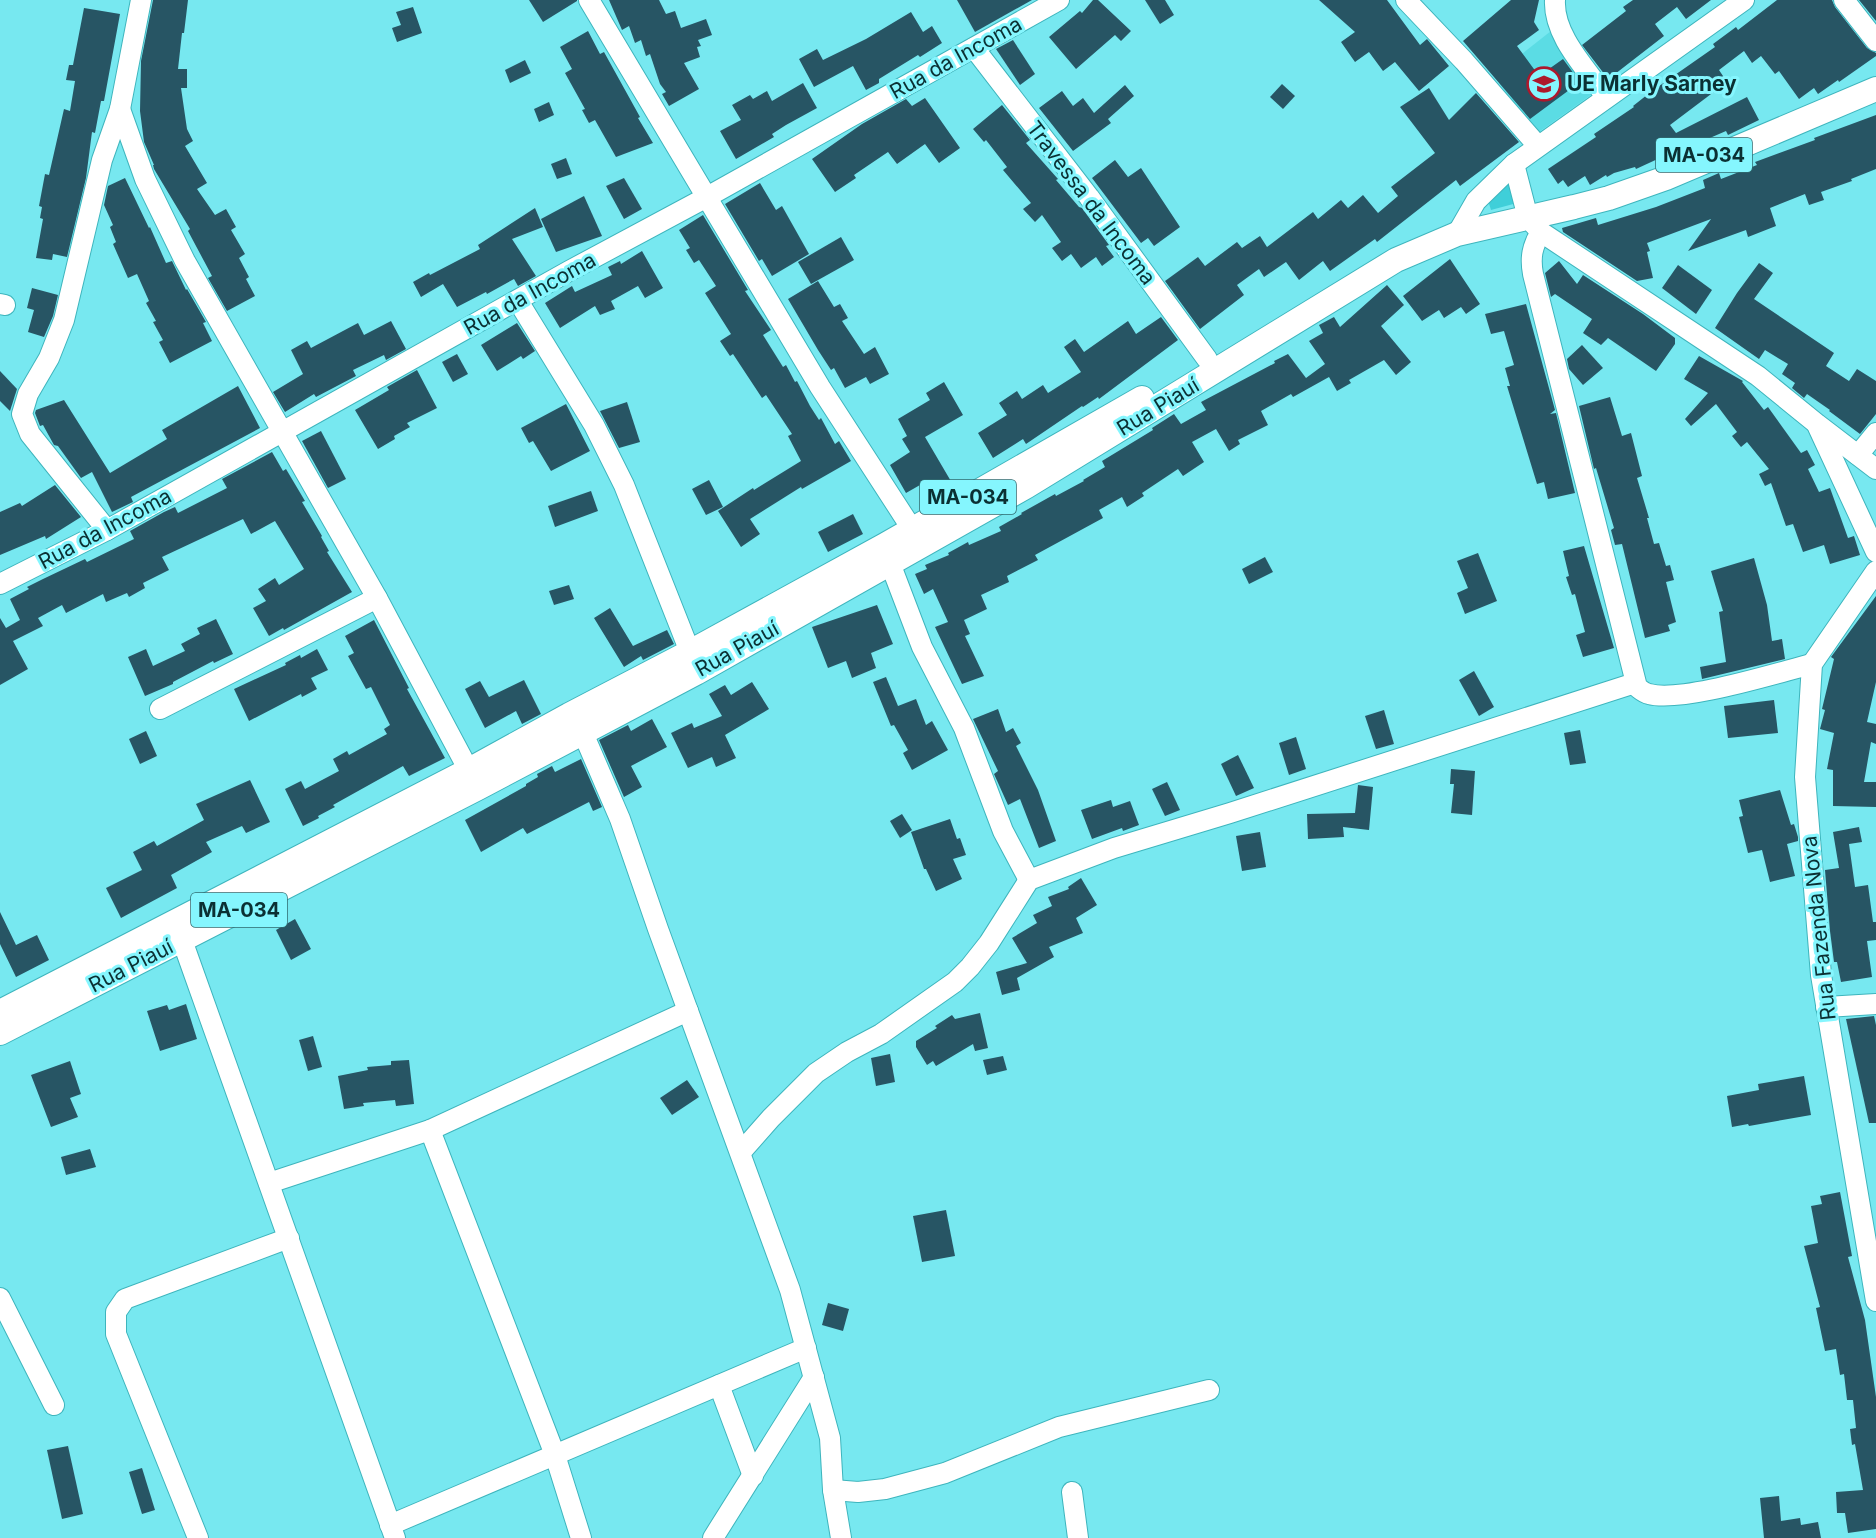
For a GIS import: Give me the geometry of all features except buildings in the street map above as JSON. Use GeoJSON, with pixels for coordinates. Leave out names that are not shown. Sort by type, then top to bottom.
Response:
{"type":"FeatureCollection","features":[{"type":"Feature","properties":{"kind":"main road","name":"MA-034"},"geometry":{"type":"LineString","coordinates":[[1532,220],[1663,172],[1876,82]]}},
{"type":"Feature","properties":{"kind":"main road","name":"MA-034"},"geometry":{"type":"LineString","coordinates":[[1460,227],[1532,220],[1609,198],[1666,178],[1876,89]]}},
{"type":"Feature","properties":{"kind":"main road","name":"Rua Piauí"},"geometry":{"type":"LineString","coordinates":[[0,1033],[182,940],[474,779],[568,715],[690,652],[912,529],[1207,359],[1392,246],[1420,234],[1460,227]]}},
{"type":"Feature","properties":{"kind":"main road","name":"Rua Piauí"},"geometry":{"type":"LineString","coordinates":[[474,779],[583,733],[696,673],[1027,486],[1363,279],[1460,227]]}},
{"type":"Feature","properties":{"kind":"main road","name":"MA-034"},"geometry":{"type":"LineString","coordinates":[[0,1012],[474,779]]}},
{"type":"Feature","properties":{"kind":"street"},"geometry":{"type":"LineString","coordinates":[[107,530],[33,438],[22,414],[28,394],[49,358],[64,320],[102,160],[120,109],[141,0]]}},
{"type":"Feature","properties":{"kind":"street"},"geometry":{"type":"LineString","coordinates":[[589,0],[820,387],[912,529]]}},
{"type":"Feature","properties":{"kind":"street","name":"Rua da Incoma"},"geometry":{"type":"LineString","coordinates":[[0,584],[107,530],[1059,0]]}},
{"type":"Feature","properties":{"kind":"street"},"geometry":{"type":"LineString","coordinates":[[1406,0],[1464,61],[1538,146]]}},
{"type":"Feature","properties":{"kind":"street"},"geometry":{"type":"LineString","coordinates":[[1555,0],[1557,20],[1565,39],[1606,97]]}},
{"type":"Feature","properties":{"kind":"street"},"geometry":{"type":"LineString","coordinates":[[1460,227],[1476,201],[1514,164],[1744,0]]}},
{"type":"Feature","properties":{"kind":"street"},"geometry":{"type":"LineString","coordinates":[[1844,0],[1876,41]]}},
{"type":"Feature","properties":{"kind":"street","name":"Travessa da Incoma"},"geometry":{"type":"LineString","coordinates":[[974,48],[1089,197],[1207,359]]}},
{"type":"Feature","properties":{"kind":"street"},"geometry":{"type":"LineString","coordinates":[[120,109],[145,179],[185,261],[377,598],[474,779]]}},
{"type":"Feature","properties":{"kind":"street"},"geometry":{"type":"LineString","coordinates":[[1514,164],[1536,239],[1531,254],[1533,274],[1635,683],[1642,692],[1672,695],[1725,686],[1812,664],[1876,571]]}},
{"type":"Feature","properties":{"kind":"street"},"geometry":{"type":"LineString","coordinates":[[1532,220],[1758,376],[1876,469]]}},
{"type":"Feature","properties":{"kind":"street"},"geometry":{"type":"LineString","coordinates":[[518,301],[594,425],[624,485],[690,652]]}},
{"type":"Feature","properties":{"kind":"street"},"geometry":{"type":"LineString","coordinates":[[1817,424],[1876,552]]}},
{"type":"Feature","properties":{"kind":"street"},"geometry":{"type":"LineString","coordinates":[[1858,455],[1876,432]]}},
{"type":"Feature","properties":{"kind":"street"},"geometry":{"type":"LineString","coordinates":[[890,563],[922,647],[964,728],[1003,831],[1029,880]]}},
{"type":"Feature","properties":{"kind":"street"},"geometry":{"type":"LineString","coordinates":[[160,710],[377,598]]}},
{"type":"Feature","properties":{"kind":"street","name":"Rua Fazenda Nova"},"geometry":{"type":"LineString","coordinates":[[1812,664],[1805,777],[1817,939],[1826,1007],[1876,1301]]}},
{"type":"Feature","properties":{"kind":"street"},"geometry":{"type":"LineString","coordinates":[[741,1152],[816,1073],[847,1052],[881,1034],[955,982],[989,943],[1029,880],[1114,848],[1635,683]]}},
{"type":"Feature","properties":{"kind":"street"},"geometry":{"type":"LineString","coordinates":[[583,733],[620,819],[780,1260],[830,1438],[833,1490],[841,1538]]}},
{"type":"Feature","properties":{"kind":"street"},"geometry":{"type":"LineString","coordinates":[[182,940],[392,1531],[555,1455],[806,1348]]}},
{"type":"Feature","properties":{"kind":"street"},"geometry":{"type":"LineString","coordinates":[[1826,1007],[1876,1004]]}},
{"type":"Feature","properties":{"kind":"street"},"geometry":{"type":"LineString","coordinates":[[269,1183],[430,1130],[688,1011]]}},
{"type":"Feature","properties":{"kind":"street"},"geometry":{"type":"LineString","coordinates":[[430,1130],[555,1455],[581,1538]]}},
{"type":"Feature","properties":{"kind":"street"},"geometry":{"type":"LineString","coordinates":[[198,1538],[116,1335],[117,1312],[125,1299],[289,1238]]}},
{"type":"Feature","properties":{"kind":"street"},"geometry":{"type":"LineString","coordinates":[[0,1299],[54,1405]]}},
{"type":"Feature","properties":{"kind":"street"},"geometry":{"type":"LineString","coordinates":[[713,1538],[814,1377]]}},
{"type":"Feature","properties":{"kind":"street"},"geometry":{"type":"LineString","coordinates":[[719,1385],[753,1476]]}},
{"type":"Feature","properties":{"kind":"street"},"geometry":{"type":"LineString","coordinates":[[833,1490],[869,1491],[895,1487],[945,1473],[1059,1427],[1209,1389]]}},
{"type":"Feature","properties":{"kind":"street"},"geometry":{"type":"LineString","coordinates":[[1072,1492],[1078,1538]]}},
{"type":"Feature","properties":{"kind":"shaded area","name":"UE Marly Sarney"},"geometry":{"type":"Polygon","coordinates":[[[1551,31],[1595,92],[1536,134],[1494,76],[1551,31]]]}},
{"type":"Feature","properties":{"kind":"shaded area"},"geometry":{"type":"Polygon","coordinates":[[[1509,183],[1517,203],[1491,210],[1487,197],[1509,183]]]}},
{"type":"Feature","properties":{"kind":"place","name":"UE Marly Sarney"},"geometry":{"type":"Point","coordinates":[1544,84]}}]}
